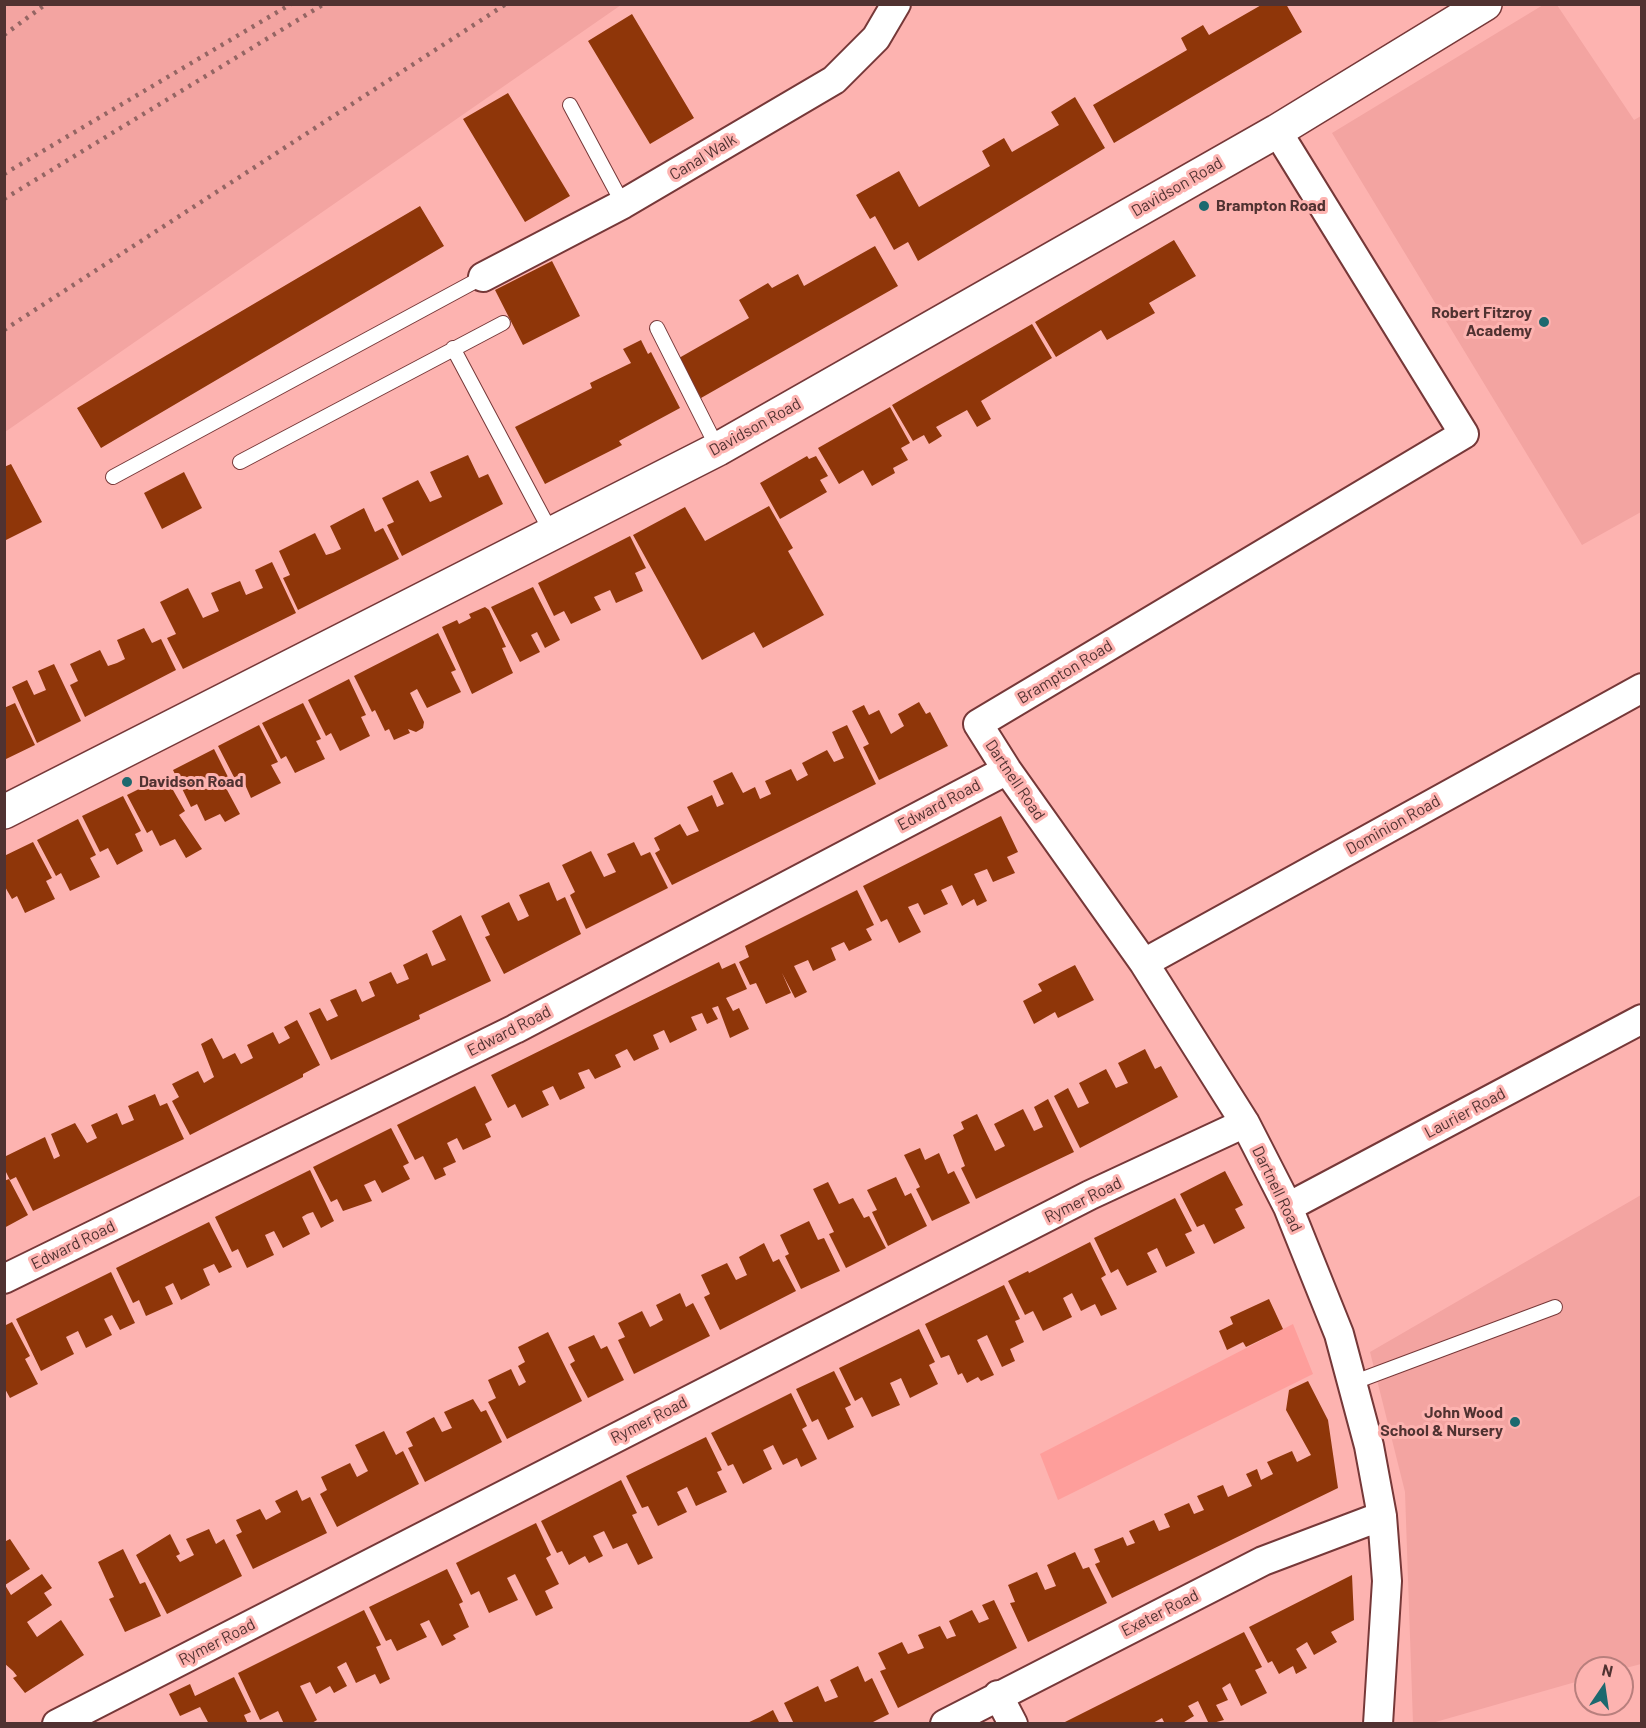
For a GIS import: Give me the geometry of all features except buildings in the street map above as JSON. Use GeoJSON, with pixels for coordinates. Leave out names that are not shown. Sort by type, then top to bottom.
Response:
{"type":"FeatureCollection","features":[{"type":"Feature","properties":{"kind":"street","name":"Canal Walk"},"geometry":{"type":"LineString","coordinates":[[483,277],[623,204],[834,80],[876,38],[896,4]]}},
{"type":"Feature","properties":{"kind":"street","name":"Davidson Road"},"geometry":{"type":"LineString","coordinates":[[4,812],[718,449],[1276,131],[1485,4]]}},
{"type":"Feature","properties":{"kind":"street","name":"Brampton Road"},"geometry":{"type":"LineString","coordinates":[[978,724],[1464,434],[1276,131]]}},
{"type":"Feature","properties":{"kind":"street","name":"Dominion Road"},"geometry":{"type":"LineString","coordinates":[[1144,963],[1641,688]]}},
{"type":"Feature","properties":{"kind":"street","name":"Dartnell Road"},"geometry":{"type":"LineString","coordinates":[[978,724],[1006,770],[1144,963],[1245,1123],[1288,1207],[1339,1334],[1369,1446],[1382,1516],[1387,1581],[1378,1724]]}},
{"type":"Feature","properties":{"kind":"street","name":"Edward Road"},"geometry":{"type":"LineString","coordinates":[[4,1279],[515,1029],[1006,770]]}},
{"type":"Feature","properties":{"kind":"street","name":"Laurier Road"},"geometry":{"type":"LineString","coordinates":[[1288,1207],[1641,1019]]}},
{"type":"Feature","properties":{"kind":"street","name":"Rymer Road"},"geometry":{"type":"LineString","coordinates":[[57,1724],[1090,1195],[1245,1123]]}},
{"type":"Feature","properties":{"kind":"street","name":"Exeter Road"},"geometry":{"type":"LineString","coordinates":[[945,1724],[1263,1561],[1382,1516]]}},
{"type":"Feature","properties":{"kind":"street"},"geometry":{"type":"LineString","coordinates":[[998,1695],[1013,1724]]}},
{"type":"Feature","properties":{"kind":"lane"},"geometry":{"type":"LineString","coordinates":[[570,105],[623,204]]}},
{"type":"Feature","properties":{"kind":"lane"},"geometry":{"type":"LineString","coordinates":[[113,477],[483,277]]}},
{"type":"Feature","properties":{"kind":"lane"},"geometry":{"type":"LineString","coordinates":[[240,462],[503,322]]}},
{"type":"Feature","properties":{"kind":"lane"},"geometry":{"type":"LineString","coordinates":[[657,328],[718,449]]}},
{"type":"Feature","properties":{"kind":"lane"},"geometry":{"type":"LineString","coordinates":[[453,348],[552,535]]}},
{"type":"Feature","properties":{"kind":"lane"},"geometry":{"type":"LineString","coordinates":[[1352,1383],[1555,1307]]}},
{"type":"Feature","properties":{"kind":"shaded area"},"geometry":{"type":"Polygon","coordinates":[[[5,4],[621,4],[621,5],[5,432],[5,4]]]}},
{"type":"Feature","properties":{"kind":"shaded area","name":"Robert Fitzroy Academy"},"geometry":{"type":"Polygon","coordinates":[[[1543,5],[1557,5],[1634,120],[1641,116],[1641,512],[1582,545],[1332,133],[1543,5]]]}},
{"type":"Feature","properties":{"kind":"shaded area","name":"John Wood School & Nursery"},"geometry":{"type":"Polygon","coordinates":[[[1641,1195],[1641,1664],[1634,1666],[1634,1656],[1574,1656],[1574,1682],[1432,1723],[1413,1723],[1405,1492],[1370,1352],[1641,1195]]]}},
{"type":"Feature","properties":{"kind":"shaded area"},"geometry":{"type":"Polygon","coordinates":[[[1293,1324],[1313,1374],[1058,1500],[1040,1454],[1293,1324]]]}},
{"type":"Feature","properties":{"kind":"railway"},"geometry":{"type":"LineString","coordinates":[[4,35],[46,4]]}},
{"type":"Feature","properties":{"kind":"railway"},"geometry":{"type":"LineString","coordinates":[[4,174],[291,4]]}},
{"type":"Feature","properties":{"kind":"railway"},"geometry":{"type":"LineString","coordinates":[[4,199],[324,4]]}},
{"type":"Feature","properties":{"kind":"railway"},"geometry":{"type":"LineString","coordinates":[[4,330],[506,4]]}},
{"type":"Feature","properties":{"kind":"place","name":"Brampton Road"},"geometry":{"type":"Point","coordinates":[1204,206]}},
{"type":"Feature","properties":{"kind":"place","name":"Robert Fitzroy Academy"},"geometry":{"type":"Point","coordinates":[1544,322]}},
{"type":"Feature","properties":{"kind":"place","name":"Davidson Road"},"geometry":{"type":"Point","coordinates":[127,782]}},
{"type":"Feature","properties":{"kind":"place","name":"John Wood School & Nursery"},"geometry":{"type":"Point","coordinates":[1515,1422]}}]}
